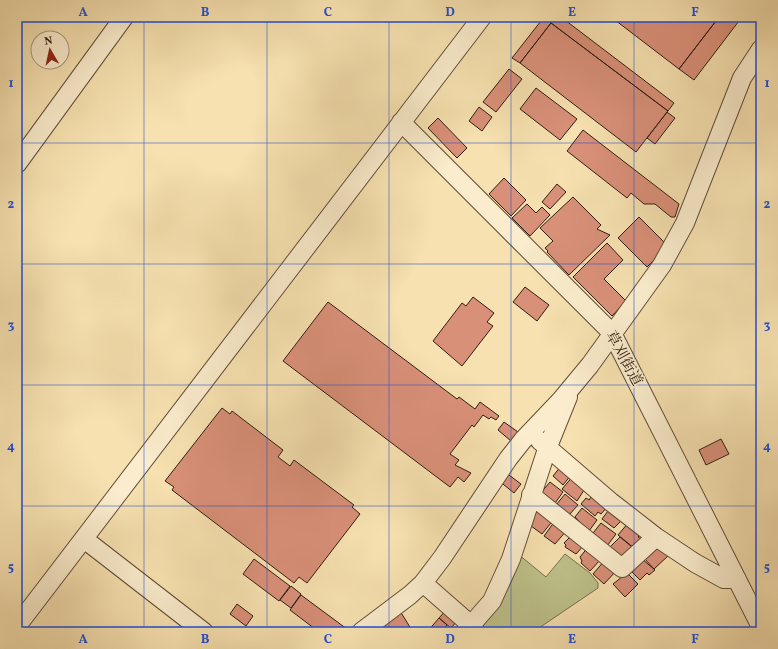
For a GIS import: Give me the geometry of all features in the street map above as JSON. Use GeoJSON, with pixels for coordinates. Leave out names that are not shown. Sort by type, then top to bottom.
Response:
{"type":"FeatureCollection","features":[{"type":"Feature","properties":{"kind":"street"},"geometry":{"type":"LineString","coordinates":[[17,164],[124,17]]}},
{"type":"Feature","properties":{"kind":"street"},"geometry":{"type":"LineString","coordinates":[[17,626],[482,17]]}},
{"type":"Feature","properties":{"kind":"street"},"geometry":{"type":"LineString","coordinates":[[360,632],[410,595],[423,583],[442,558],[508,460],[531,431],[568,392],[662,265],[685,223],[718,144],[742,78],[761,48]]}},
{"type":"Feature","properties":{"kind":"street","name":"草刈街道"},"geometry":{"type":"LineString","coordinates":[[401,122],[612,333],[761,627]]}},
{"type":"Feature","properties":{"kind":"street"},"geometry":{"type":"LineString","coordinates":[[423,583],[471,630],[492,601],[511,559],[547,449],[569,398],[568,392]]}},
{"type":"Feature","properties":{"kind":"street"},"geometry":{"type":"LineString","coordinates":[[531,431],[547,449],[656,536],[695,563],[724,579],[737,580]]}},
{"type":"Feature","properties":{"kind":"street"},"geometry":{"type":"LineString","coordinates":[[531,495],[622,568],[656,536]]}},
{"type":"Feature","properties":{"kind":"street"},"geometry":{"type":"LineString","coordinates":[[84,538],[204,632]]}},
{"type":"Feature","properties":{"kind":"green space"},"geometry":{"type":"Polygon","coordinates":[[[518,554],[546,577],[565,554],[590,573],[598,583],[598,588],[533,632],[481,632],[479,630],[518,554]]]}},
{"type":"Feature","properties":{"kind":"building"},"geometry":{"type":"Polygon","coordinates":[[[544,17],[551,23],[520,63],[512,58],[544,17]]]}},
{"type":"Feature","properties":{"kind":"building"},"geometry":{"type":"Polygon","coordinates":[[[556,17],[561,17],[674,103],[668,111],[551,23],[556,17]]]}},
{"type":"Feature","properties":{"kind":"building"},"geometry":{"type":"Polygon","coordinates":[[[611,17],[719,17],[679,69],[611,17]]]}},
{"type":"Feature","properties":{"kind":"building"},"geometry":{"type":"Polygon","coordinates":[[[719,17],[742,17],[694,80],[679,69],[719,17]]]}},
{"type":"Feature","properties":{"kind":"building"},"geometry":{"type":"Polygon","coordinates":[[[551,23],[668,111],[636,152],[520,63],[551,23]]]}},
{"type":"Feature","properties":{"kind":"building"},"geometry":{"type":"Polygon","coordinates":[[[509,69],[522,79],[496,112],[483,102],[509,69]]]}},
{"type":"Feature","properties":{"kind":"building"},"geometry":{"type":"Polygon","coordinates":[[[536,88],[577,119],[560,140],[520,109],[536,88]]]}},
{"type":"Feature","properties":{"kind":"building"},"geometry":{"type":"Polygon","coordinates":[[[479,107],[492,117],[482,131],[469,121],[479,107]]]}},
{"type":"Feature","properties":{"kind":"building"},"geometry":{"type":"Polygon","coordinates":[[[667,112],[675,118],[655,144],[647,138],[667,112]]]}},
{"type":"Feature","properties":{"kind":"building"},"geometry":{"type":"Polygon","coordinates":[[[438,118],[467,148],[457,158],[428,128],[438,118]]]}},
{"type":"Feature","properties":{"kind":"building"},"geometry":{"type":"Polygon","coordinates":[[[583,130],[679,204],[675,217],[671,217],[655,204],[644,204],[631,193],[627,198],[567,151],[583,130]]]}},
{"type":"Feature","properties":{"kind":"building"},"geometry":{"type":"Polygon","coordinates":[[[504,178],[526,200],[511,216],[489,194],[504,178]]]}},
{"type":"Feature","properties":{"kind":"building"},"geometry":{"type":"Polygon","coordinates":[[[557,184],[566,192],[550,209],[542,202],[557,184]]]}},
{"type":"Feature","properties":{"kind":"building"},"geometry":{"type":"Polygon","coordinates":[[[573,197],[601,225],[597,229],[610,235],[569,275],[547,252],[548,251],[545,248],[553,241],[540,228],[573,197]]]}},
{"type":"Feature","properties":{"kind":"building"},"geometry":{"type":"Polygon","coordinates":[[[527,204],[536,213],[542,207],[550,215],[530,236],[512,218],[527,204]]]}},
{"type":"Feature","properties":{"kind":"building"},"geometry":{"type":"Polygon","coordinates":[[[639,217],[668,246],[647,267],[618,238],[639,217]]]}},
{"type":"Feature","properties":{"kind":"building"},"geometry":{"type":"Polygon","coordinates":[[[607,243],[623,260],[604,279],[626,301],[612,316],[573,277],[607,243]]]}},
{"type":"Feature","properties":{"kind":"building"},"geometry":{"type":"Polygon","coordinates":[[[525,287],[549,305],[537,321],[513,302],[525,287]]]}},
{"type":"Feature","properties":{"kind":"building"},"geometry":{"type":"Polygon","coordinates":[[[473,297],[494,313],[487,322],[493,326],[462,366],[433,341],[462,303],[466,306],[473,297]]]}},
{"type":"Feature","properties":{"kind":"building"},"geometry":{"type":"Polygon","coordinates":[[[328,302],[457,399],[459,397],[475,409],[480,402],[499,416],[496,420],[491,417],[489,419],[483,415],[474,427],[472,425],[450,454],[459,460],[455,465],[471,473],[464,482],[458,477],[450,487],[283,361],[328,302]]]}},
{"type":"Feature","properties":{"kind":"building"},"geometry":{"type":"Polygon","coordinates":[[[222,408],[230,414],[232,411],[283,450],[278,457],[290,466],[294,460],[354,505],[352,507],[360,514],[307,583],[299,577],[294,583],[172,490],[174,487],[165,481],[222,408]]]}},
{"type":"Feature","properties":{"kind":"building"},"geometry":{"type":"Polygon","coordinates":[[[504,422],[518,432],[511,441],[498,430],[504,422]]]}},
{"type":"Feature","properties":{"kind":"building"},"geometry":{"type":"Polygon","coordinates":[[[721,439],[729,454],[706,465],[699,450],[721,439]]]}},
{"type":"Feature","properties":{"kind":"building"},"geometry":{"type":"Polygon","coordinates":[[[561,466],[571,475],[563,485],[553,476],[561,466]]]}},
{"type":"Feature","properties":{"kind":"building"},"geometry":{"type":"Polygon","coordinates":[[[505,472],[521,484],[514,493],[498,480],[505,472]]]}},
{"type":"Feature","properties":{"kind":"building"},"geometry":{"type":"Polygon","coordinates":[[[573,476],[586,487],[577,501],[562,489],[573,476]]]}},
{"type":"Feature","properties":{"kind":"building"},"geometry":{"type":"Polygon","coordinates":[[[550,482],[563,492],[553,506],[539,495],[550,482]]]}},
{"type":"Feature","properties":{"kind":"building"},"geometry":{"type":"Polygon","coordinates":[[[565,494],[578,505],[569,515],[556,505],[565,494]]]}},
{"type":"Feature","properties":{"kind":"building"},"geometry":{"type":"Polygon","coordinates":[[[593,494],[608,506],[601,514],[598,512],[595,516],[581,504],[586,498],[589,500],[593,494]]]}},
{"type":"Feature","properties":{"kind":"building"},"geometry":{"type":"Polygon","coordinates":[[[537,505],[555,518],[542,534],[527,523],[537,505]]]}},
{"type":"Feature","properties":{"kind":"building"},"geometry":{"type":"Polygon","coordinates":[[[611,507],[621,521],[614,528],[602,519],[611,507]]]}},
{"type":"Feature","properties":{"kind":"building"},"geometry":{"type":"Polygon","coordinates":[[[582,508],[597,520],[589,531],[575,517],[582,508]]]}},
{"type":"Feature","properties":{"kind":"building"},"geometry":{"type":"Polygon","coordinates":[[[555,521],[567,530],[555,544],[544,536],[555,521]]]}},
{"type":"Feature","properties":{"kind":"building"},"geometry":{"type":"Polygon","coordinates":[[[629,522],[642,533],[638,537],[641,539],[634,548],[618,535],[629,522]]]}},
{"type":"Feature","properties":{"kind":"building"},"geometry":{"type":"Polygon","coordinates":[[[601,523],[616,534],[607,546],[593,533],[601,523]]]}},
{"type":"Feature","properties":{"kind":"building"},"geometry":{"type":"Polygon","coordinates":[[[573,534],[585,544],[576,554],[565,547],[566,545],[564,543],[573,534]]]}},
{"type":"Feature","properties":{"kind":"building"},"geometry":{"type":"Polygon","coordinates":[[[620,537],[632,547],[622,560],[608,549],[620,537]]]}},
{"type":"Feature","properties":{"kind":"building"},"geometry":{"type":"Polygon","coordinates":[[[656,544],[669,555],[654,569],[643,557],[656,544]]]}},
{"type":"Feature","properties":{"kind":"building"},"geometry":{"type":"Polygon","coordinates":[[[589,546],[601,559],[590,571],[581,563],[582,561],[580,557],[589,546]]]}},
{"type":"Feature","properties":{"kind":"building"},"geometry":{"type":"Polygon","coordinates":[[[254,559],[290,586],[279,601],[243,574],[254,559]]]}},
{"type":"Feature","properties":{"kind":"building"},"geometry":{"type":"Polygon","coordinates":[[[642,559],[655,570],[649,575],[647,573],[640,580],[630,570],[642,559]]]}},
{"type":"Feature","properties":{"kind":"building"},"geometry":{"type":"Polygon","coordinates":[[[605,560],[617,570],[604,584],[593,574],[605,560]]]}},
{"type":"Feature","properties":{"kind":"building"},"geometry":{"type":"Polygon","coordinates":[[[627,573],[638,584],[625,597],[613,584],[627,573]]]}},
{"type":"Feature","properties":{"kind":"building"},"geometry":{"type":"Polygon","coordinates":[[[291,586],[301,594],[291,608],[280,600],[291,586]]]}},
{"type":"Feature","properties":{"kind":"building"},"geometry":{"type":"Polygon","coordinates":[[[301,595],[351,632],[319,632],[290,610],[301,595]]]}},
{"type":"Feature","properties":{"kind":"building"},"geometry":{"type":"Polygon","coordinates":[[[237,604],[253,616],[246,626],[230,614],[237,604]]]}},
{"type":"Feature","properties":{"kind":"building"},"geometry":{"type":"Polygon","coordinates":[[[446,610],[458,620],[451,628],[439,618],[446,610]]]}},
{"type":"Feature","properties":{"kind":"building"},"geometry":{"type":"Polygon","coordinates":[[[400,611],[413,632],[385,632],[380,624],[400,611]]]}},
{"type":"Feature","properties":{"kind":"building"},"geometry":{"type":"Polygon","coordinates":[[[439,618],[447,625],[441,632],[427,632],[439,618]]]}}]}
